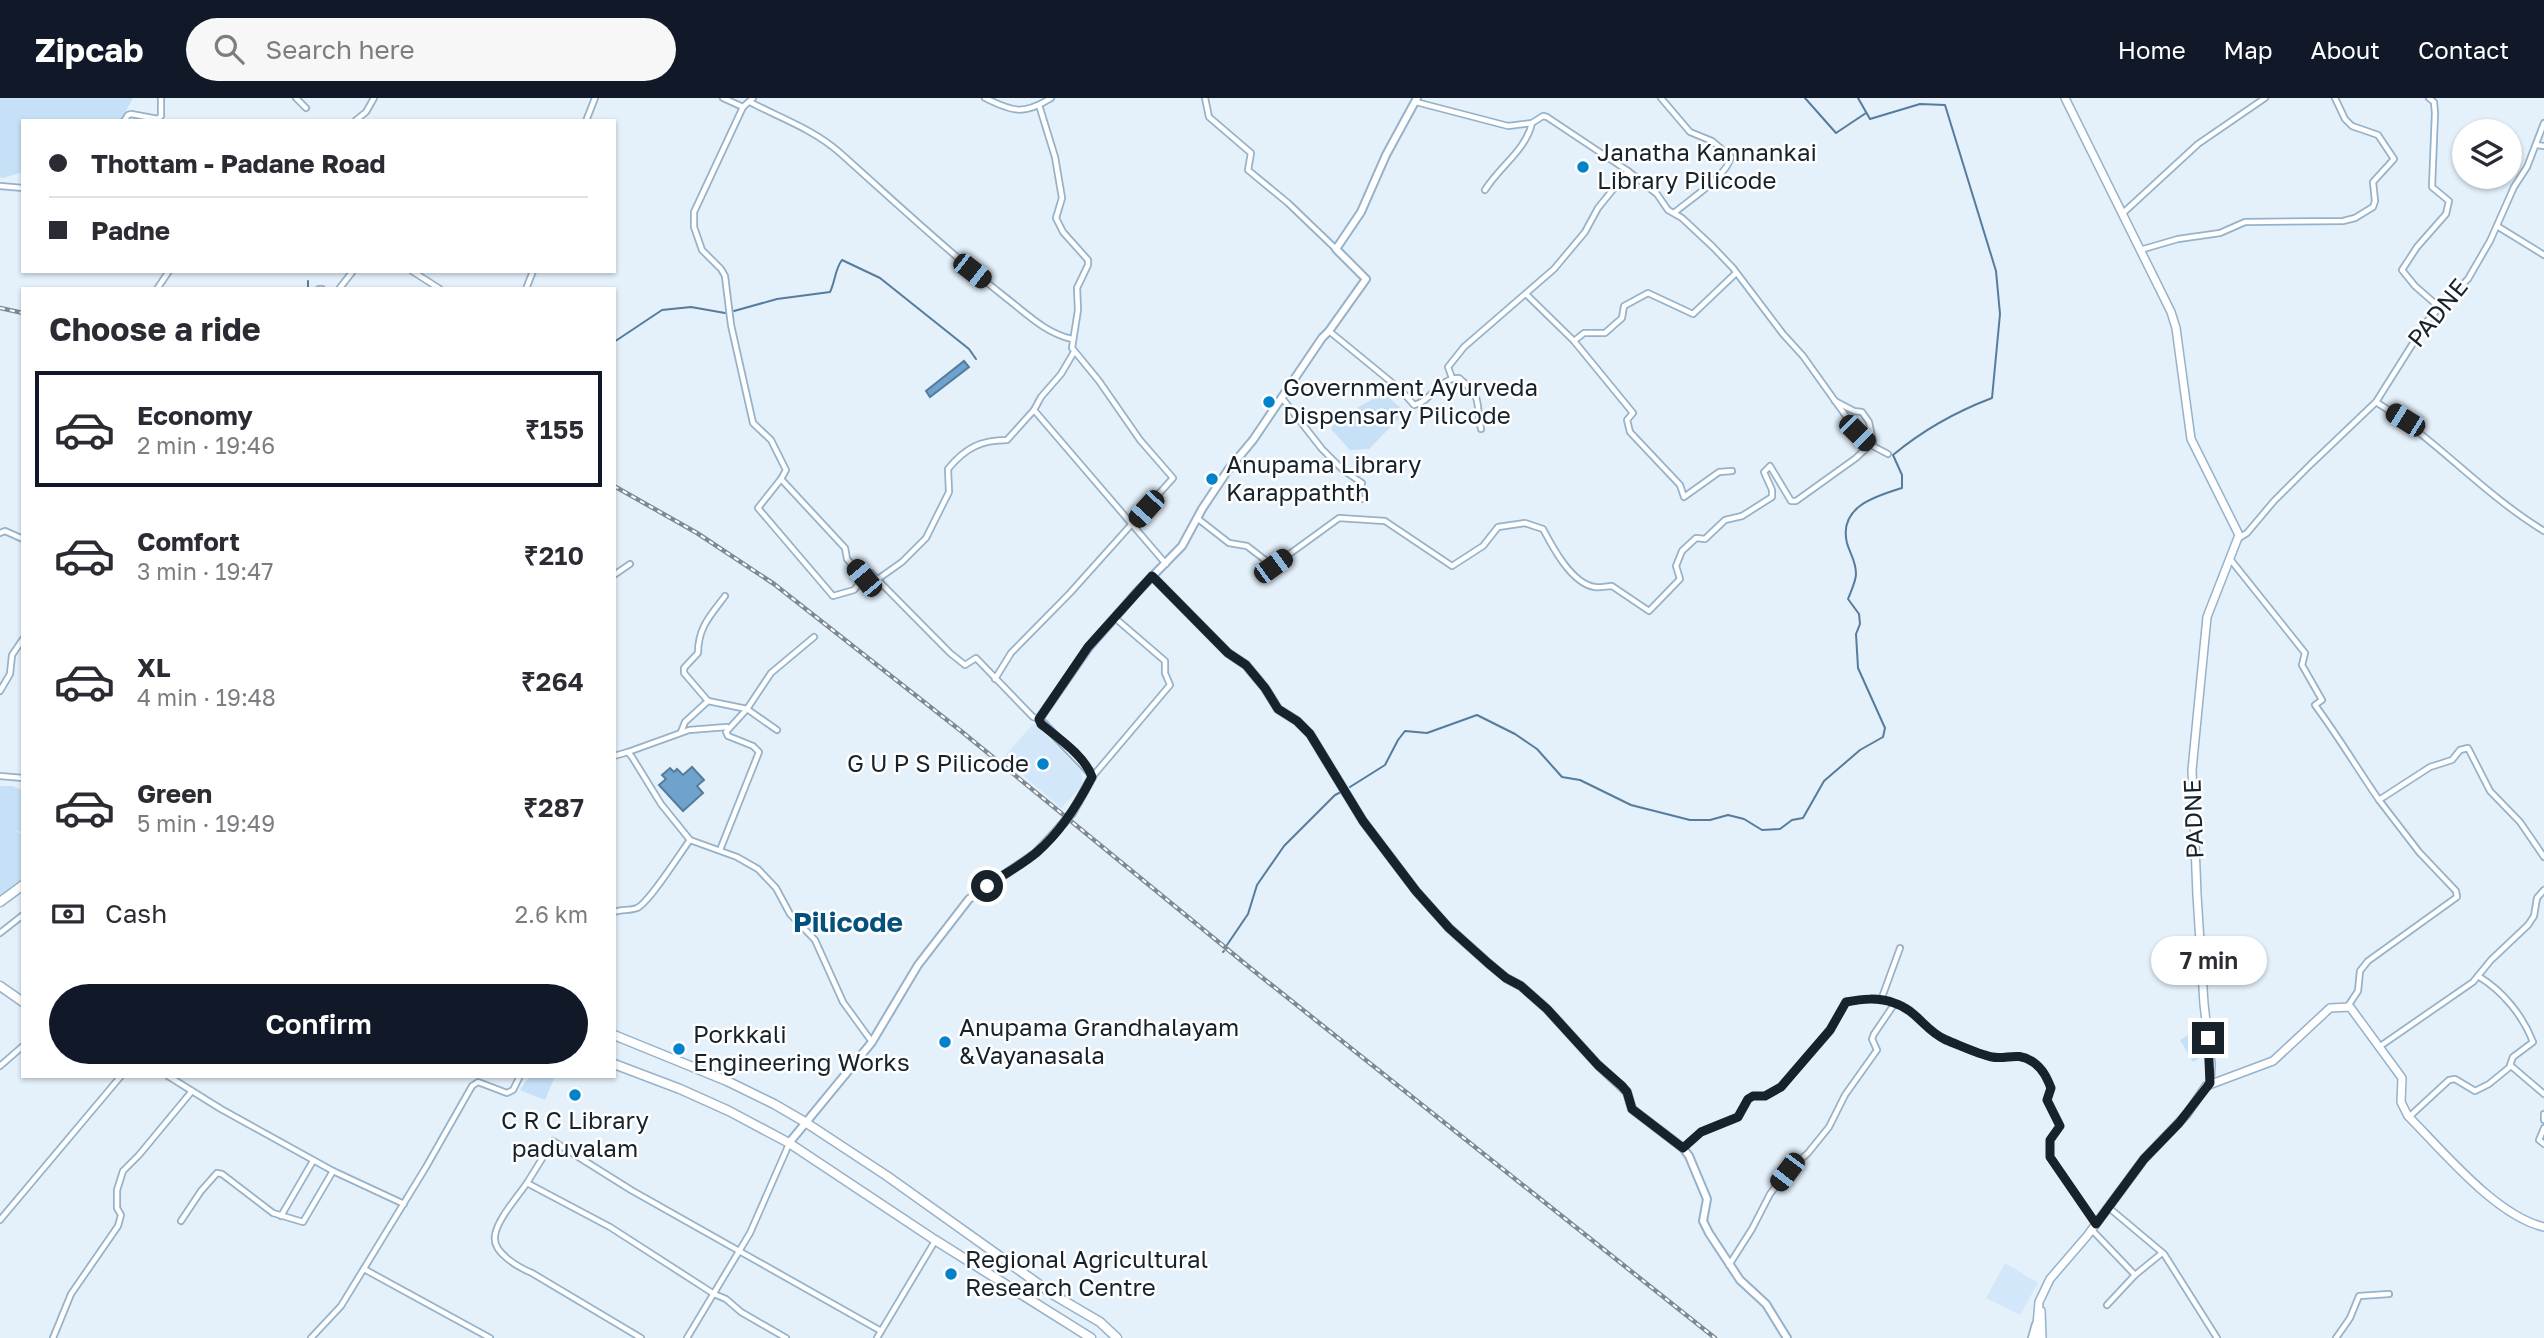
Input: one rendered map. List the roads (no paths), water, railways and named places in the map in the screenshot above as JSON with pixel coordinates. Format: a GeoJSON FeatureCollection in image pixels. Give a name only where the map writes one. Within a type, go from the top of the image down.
{"type":"FeatureCollection","features":[{"type":"Feature","properties":{"kind":"highway"},"geometry":{"type":"LineString","coordinates":[[0,902],[21,886]]}},
{"type":"Feature","properties":{"kind":"highway"},"geometry":{"type":"LineString","coordinates":[[0,986],[21,1001]]}},
{"type":"Feature","properties":{"kind":"highway"},"geometry":{"type":"LineString","coordinates":[[616,1036],[727,1081],[805,1122],[887,1176],[1054,1295],[1100,1322],[1117,1338]]}},
{"type":"Feature","properties":{"kind":"highway"},"geometry":{"type":"LineString","coordinates":[[616,1066],[680,1089],[789,1143],[935,1240],[1091,1338]]}},
{"type":"Feature","properties":{"kind":"main road"},"geometry":{"type":"LineString","coordinates":[[2065,98],[2167,303],[2176,328],[2191,439],[2237,529],[2239,539]]}},
{"type":"Feature","properties":{"kind":"main road","name":"PADNE"},"geometry":{"type":"LineString","coordinates":[[2210,1083],[2211,1064],[2197,895],[2192,770],[2207,617],[2239,539]]}},
{"type":"Feature","properties":{"kind":"main road"},"geometry":{"type":"LineString","coordinates":[[2036,1337],[2039,1302],[2050,1279],[2094,1227],[2144,1159],[2187,1114],[2210,1083],[2273,1061],[2330,1008],[2350,1007],[2402,1078],[2401,1102],[2409,1117],[2487,1195],[2528,1224],[2544,1227]]}},
{"type":"Feature","properties":{"kind":"main road"},"geometry":{"type":"LineString","coordinates":[[2036,1337],[2039,1302]]}},
{"type":"Feature","properties":{"kind":"street"},"geometry":{"type":"LineString","coordinates":[[126,119],[131,114],[158,119],[161,116],[161,98]]}},
{"type":"Feature","properties":{"kind":"street"},"geometry":{"type":"LineString","coordinates":[[296,98],[306,108]]}},
{"type":"Feature","properties":{"kind":"street"},"geometry":{"type":"LineString","coordinates":[[357,119],[366,112],[374,98]]}},
{"type":"Feature","properties":{"kind":"street"},"geometry":{"type":"LineString","coordinates":[[587,119],[595,98]]}},
{"type":"Feature","properties":{"kind":"street"},"geometry":{"type":"LineString","coordinates":[[723,98],[743,107]]}},
{"type":"Feature","properties":{"kind":"street"},"geometry":{"type":"LineString","coordinates":[[985,98],[1011,110],[1021,111],[1051,98]]}},
{"type":"Feature","properties":{"kind":"street"},"geometry":{"type":"LineString","coordinates":[[1039,719],[1088,647],[1182,546],[1228,470],[1253,440],[1322,338],[1366,279],[1336,248],[1248,170],[1251,153],[1209,117],[1205,98]]}},
{"type":"Feature","properties":{"kind":"street"},"geometry":{"type":"LineString","coordinates":[[1661,98],[1690,132],[1713,141],[1731,157],[1728,166],[1698,196],[1674,214]]}},
{"type":"Feature","properties":{"kind":"street"},"geometry":{"type":"LineString","coordinates":[[2122,214],[2198,144],[2265,98]]}},
{"type":"Feature","properties":{"kind":"street"},"geometry":{"type":"LineString","coordinates":[[2139,250],[2178,239],[2220,233],[2245,222],[2343,221],[2355,218],[2373,207],[2375,177],[2395,159],[2378,135],[2352,126],[2345,119],[2335,98]]}},
{"type":"Feature","properties":{"kind":"street"},"geometry":{"type":"LineString","coordinates":[[2430,98],[2434,102],[2435,113],[2432,187],[2449,201],[2446,214],[2417,247],[2402,271],[2439,307]]}},
{"type":"Feature","properties":{"kind":"street"},"geometry":{"type":"LineString","coordinates":[[1072,339],[1054,335],[972,271],[940,245],[882,189],[819,137],[751,100],[743,107],[694,212],[694,227],[702,250],[725,276],[731,326],[753,424],[771,440],[786,470],[758,509],[833,596],[854,590],[871,573],[950,653],[965,664],[976,658],[1033,717],[1039,719],[1041,724],[1081,760],[1092,777]]}},
{"type":"Feature","properties":{"kind":"street"},"geometry":{"type":"LineString","coordinates":[[1336,248],[1360,212],[1386,155],[1417,100],[1508,126],[1547,117],[1628,171],[1657,194],[1668,210],[1704,237],[1737,273],[1803,356],[1857,433],[1870,445],[1888,454]]}},
{"type":"Feature","properties":{"kind":"street"},"geometry":{"type":"LineString","coordinates":[[995,680],[1011,653],[1070,593],[1173,478],[1140,440],[1099,381],[1074,352],[1072,339],[1077,320],[1077,288],[1088,260],[1063,232],[1056,218],[1062,198],[1055,157],[1040,105]]}},
{"type":"Feature","properties":{"kind":"street"},"geometry":{"type":"LineString","coordinates":[[1485,190],[1530,133],[1532,122]]}},
{"type":"Feature","properties":{"kind":"street","name":"PADNE"},"geometry":{"type":"LineString","coordinates":[[2239,539],[2311,464],[2376,402],[2414,339],[2439,307],[2468,279],[2497,226],[2544,123]]}},
{"type":"Feature","properties":{"kind":"street"},"geometry":{"type":"LineString","coordinates":[[2536,145],[2544,146]]}},
{"type":"Feature","properties":{"kind":"street"},"geometry":{"type":"LineString","coordinates":[[1452,378],[1448,367],[1464,347],[1554,269],[1585,232],[1598,208],[1628,171]]}},
{"type":"Feature","properties":{"kind":"street"},"geometry":{"type":"LineString","coordinates":[[0,186],[21,188]]}},
{"type":"Feature","properties":{"kind":"street"},"geometry":{"type":"LineString","coordinates":[[2497,226],[2544,255]]}},
{"type":"Feature","properties":{"kind":"street"},"geometry":{"type":"LineString","coordinates":[[341,287],[351,273]]}},
{"type":"Feature","properties":{"kind":"street"},"geometry":{"type":"LineString","coordinates":[[415,273],[437,287]]}},
{"type":"Feature","properties":{"kind":"street"},"geometry":{"type":"LineString","coordinates":[[1574,341],[1584,333],[1605,333],[1622,318],[1623,306],[1648,293],[1693,314],[1737,273]]}},
{"type":"Feature","properties":{"kind":"street"},"geometry":{"type":"LineString","coordinates":[[1526,294],[1574,341],[1633,413],[1627,420],[1630,432],[1680,485],[1684,497],[1719,472],[1732,471]]}},
{"type":"Feature","properties":{"kind":"street"},"geometry":{"type":"LineString","coordinates":[[1329,331],[1401,390],[1414,405],[1423,403],[1439,386],[1459,377],[1475,390],[1481,429]]}},
{"type":"Feature","properties":{"kind":"street"},"geometry":{"type":"LineString","coordinates":[[878,579],[902,562],[926,538],[949,492],[948,469],[958,456],[986,440],[1007,440],[1034,410],[1074,352]]}},
{"type":"Feature","properties":{"kind":"street"},"geometry":{"type":"LineString","coordinates":[[1282,398],[1322,449],[1343,470],[1362,483],[1357,499],[1363,499]]}},
{"type":"Feature","properties":{"kind":"street"},"geometry":{"type":"LineString","coordinates":[[1197,518],[1229,543],[1247,547],[1273,566],[1339,518],[1384,521],[1452,566],[1483,546],[1498,527],[1525,523],[1543,529],[1555,552],[1577,577],[1594,588],[1612,586],[1649,611],[1680,579],[1675,566],[1682,551],[1696,538],[1704,539],[1726,520],[1742,516],[1772,497],[1764,472],[1770,466],[1791,501],[1796,501],[1873,443],[1869,422],[1863,412],[1854,411],[1835,401]]}},
{"type":"Feature","properties":{"kind":"street"},"geometry":{"type":"LineString","coordinates":[[2376,402],[2416,429],[2499,502],[2544,531]]}},
{"type":"Feature","properties":{"kind":"street"},"geometry":{"type":"LineString","coordinates":[[1034,410],[1166,564]]}},
{"type":"Feature","properties":{"kind":"street"},"geometry":{"type":"LineString","coordinates":[[781,479],[845,548],[847,559],[864,578]]}},
{"type":"Feature","properties":{"kind":"street"},"geometry":{"type":"LineString","coordinates":[[0,533],[5,531],[21,538]]}},
{"type":"Feature","properties":{"kind":"street"},"geometry":{"type":"LineString","coordinates":[[2229,558],[2305,653],[2302,665],[2322,700],[2315,705],[2340,738],[2347,754],[2418,852],[2456,891],[2457,897],[2368,961],[2360,971],[2358,991],[2347,1007]]}},
{"type":"Feature","properties":{"kind":"street"},"geometry":{"type":"LineString","coordinates":[[616,574],[630,564]]}},
{"type":"Feature","properties":{"kind":"street"},"geometry":{"type":"LineString","coordinates":[[1152,576],[1228,653],[1246,665],[1278,709],[1297,721],[1310,734],[1363,821],[1416,891],[1449,928],[1506,978],[1521,986],[1547,1009],[1592,1059],[1622,1086],[1627,1092],[1632,1109],[1683,1148],[1707,1199],[1703,1221],[1728,1265],[1766,1304],[1787,1338]]}},
{"type":"Feature","properties":{"kind":"street"},"geometry":{"type":"LineString","coordinates":[[725,596],[704,620],[698,638],[698,653],[684,668],[684,673],[708,701],[747,709],[777,730]]}},
{"type":"Feature","properties":{"kind":"street"},"geometry":{"type":"LineString","coordinates":[[687,1338],[740,1251],[789,1143],[847,1076],[872,1042],[918,965],[969,899],[1036,853],[1053,835],[1072,813],[1092,777],[1170,685],[1165,673],[1165,661],[1115,618]]}},
{"type":"Feature","properties":{"kind":"street"},"geometry":{"type":"LineString","coordinates":[[720,850],[759,752],[753,746],[728,736],[728,727],[747,709],[771,673],[814,637]]}},
{"type":"Feature","properties":{"kind":"street"},"geometry":{"type":"LineString","coordinates":[[0,691],[10,674],[12,654],[21,642]]}},
{"type":"Feature","properties":{"kind":"street"},"geometry":{"type":"LineString","coordinates":[[681,732],[685,722],[708,701]]}},
{"type":"Feature","properties":{"kind":"street"},"geometry":{"type":"LineString","coordinates":[[616,755],[681,732],[728,727]]}},
{"type":"Feature","properties":{"kind":"street"},"geometry":{"type":"LineString","coordinates":[[2379,800],[2430,767],[2452,760],[2460,750],[2468,748],[2490,791],[2520,822],[2544,857]]}},
{"type":"Feature","properties":{"kind":"street"},"geometry":{"type":"LineString","coordinates":[[628,752],[661,804],[690,840],[720,850],[758,869],[776,888],[790,914],[815,940],[843,1002],[872,1042]]}},
{"type":"Feature","properties":{"kind":"street"},"geometry":{"type":"LineString","coordinates":[[0,776],[21,778]]}},
{"type":"Feature","properties":{"kind":"street"},"geometry":{"type":"LineString","coordinates":[[616,911],[636,908],[647,900],[690,840]]}},
{"type":"Feature","properties":{"kind":"street"},"geometry":{"type":"LineString","coordinates":[[2379,1047],[2463,991],[2528,925],[2534,916],[2537,898],[2544,890]]}},
{"type":"Feature","properties":{"kind":"street"},"geometry":{"type":"LineString","coordinates":[[0,933],[21,917]]}},
{"type":"Feature","properties":{"kind":"street"},"geometry":{"type":"LineString","coordinates":[[1881,1000],[1900,948]]}},
{"type":"Feature","properties":{"kind":"street"},"geometry":{"type":"LineString","coordinates":[[2409,1117],[2449,1080],[2455,1079],[2475,1091],[2489,1084],[2511,1066],[2513,1057],[2533,1040],[2526,1030],[2525,1021],[2503,995],[2478,976]]}},
{"type":"Feature","properties":{"kind":"street"},"geometry":{"type":"LineString","coordinates":[[1683,1148],[1701,1132],[1738,1117],[1748,1099],[1765,1096],[1781,1087],[1830,1030],[1846,1002],[1861,999],[1895,1003],[1913,1012],[1935,1034],[1944,1039],[1993,1057],[2019,1056],[2031,1061],[2044,1072],[2051,1088],[2047,1100],[2060,1126],[2050,1140],[2050,1157],[2094,1227],[2135,1275]]}},
{"type":"Feature","properties":{"kind":"street"},"geometry":{"type":"LineString","coordinates":[[1728,1265],[1770,1195],[1787,1172],[1808,1153],[1829,1127],[1845,1096],[1877,1050],[1872,1039],[1895,1003]]}},
{"type":"Feature","properties":{"kind":"street"},"geometry":{"type":"LineString","coordinates":[[0,1066],[21,1048]]}},
{"type":"Feature","properties":{"kind":"street"},"geometry":{"type":"LineString","coordinates":[[2511,1066],[2544,1094]]}},
{"type":"Feature","properties":{"kind":"street"},"geometry":{"type":"LineString","coordinates":[[0,1220],[119,1078]]}},
{"type":"Feature","properties":{"kind":"street"},"geometry":{"type":"LineString","coordinates":[[171,1078],[313,1161],[404,1204]]}},
{"type":"Feature","properties":{"kind":"street"},"geometry":{"type":"LineString","coordinates":[[311,1338],[341,1306],[472,1086],[480,1079],[507,1093],[513,1090],[519,1078]]}},
{"type":"Feature","properties":{"kind":"street"},"geometry":{"type":"LineString","coordinates":[[52,1338],[71,1294],[118,1226],[121,1215],[117,1208],[117,1190],[123,1171],[139,1156],[192,1091]]}},
{"type":"Feature","properties":{"kind":"street"},"geometry":{"type":"LineString","coordinates":[[2544,1114],[2544,1120]]}},
{"type":"Feature","properties":{"kind":"street"},"geometry":{"type":"LineString","coordinates":[[2544,1128],[2539,1140],[2544,1144]]}},
{"type":"Feature","properties":{"kind":"street"},"geometry":{"type":"LineString","coordinates":[[641,1338],[532,1273],[515,1266],[496,1243],[495,1236],[501,1222],[553,1142],[631,1190],[881,1331]]}},
{"type":"Feature","properties":{"kind":"street"},"geometry":{"type":"LineString","coordinates":[[281,1216],[313,1161]]}},
{"type":"Feature","properties":{"kind":"street"},"geometry":{"type":"LineString","coordinates":[[181,1221],[217,1173],[273,1213],[303,1222],[333,1171]]}},
{"type":"Feature","properties":{"kind":"street"},"geometry":{"type":"LineString","coordinates":[[527,1183],[610,1227],[786,1338]]}},
{"type":"Feature","properties":{"kind":"street"},"geometry":{"type":"LineString","coordinates":[[2107,1206],[2162,1253],[2217,1338]]}},
{"type":"Feature","properties":{"kind":"street"},"geometry":{"type":"LineString","coordinates":[[877,1338],[935,1240]]}},
{"type":"Feature","properties":{"kind":"street"},"geometry":{"type":"LineString","coordinates":[[2107,1305],[2135,1275],[2162,1253]]}},
{"type":"Feature","properties":{"kind":"street"},"geometry":{"type":"LineString","coordinates":[[364,1269],[490,1338]]}},
{"type":"Feature","properties":{"kind":"street"},"geometry":{"type":"LineString","coordinates":[[2336,1338],[2350,1318],[2358,1296],[2389,1294]]}},
{"type":"Feature","properties":{"kind":"water"},"geometry":{"type":"Polygon","coordinates":[[[964,361],[969,367],[930,397],[926,391],[964,361]]]}},
{"type":"Feature","properties":{"kind":"water"},"geometry":{"type":"Polygon","coordinates":[[[692,767],[704,780],[697,786],[703,793],[683,811],[659,785],[666,779],[662,775],[670,768],[674,772],[677,769],[683,775],[692,767]]]}},
{"type":"Feature","properties":{"kind":"waterway"},"geometry":{"type":"LineString","coordinates":[[1805,98],[1836,133],[1866,113]]}},
{"type":"Feature","properties":{"kind":"waterway"},"geometry":{"type":"LineString","coordinates":[[1350,787],[1385,765],[1405,731],[1427,733],[1477,715],[1515,734],[1537,749],[1562,777],[1580,780],[1631,805],[1690,820],[1710,820],[1728,815],[1744,819],[1762,830],[1780,829],[1792,820],[1803,818],[1824,781],[1860,750],[1883,737],[1885,728],[1858,668],[1856,634],[1860,624],[1859,614],[1848,599],[1856,574],[1847,543],[1848,520],[1854,511],[1871,499],[1902,488],[1902,475],[1893,455],[1940,422],[1992,398],[2000,314],[1996,271],[1945,105],[1920,104],[1870,119],[1858,98]]}},
{"type":"Feature","properties":{"kind":"waterway"},"geometry":{"type":"LineString","coordinates":[[734,311],[777,299],[830,292],[842,260],[880,278],[969,349],[976,359]]}},
{"type":"Feature","properties":{"kind":"waterway"},"geometry":{"type":"LineString","coordinates":[[308,281],[308,287]]}},
{"type":"Feature","properties":{"kind":"waterway"},"geometry":{"type":"LineString","coordinates":[[616,341],[662,310],[691,307],[725,313]]}},
{"type":"Feature","properties":{"kind":"waterway"},"geometry":{"type":"LineString","coordinates":[[1227,945],[1248,914],[1257,885],[1284,846],[1341,792]]}},
{"type":"Feature","properties":{"kind":"railway"},"geometry":{"type":"LineString","coordinates":[[0,308],[21,313]]}},
{"type":"Feature","properties":{"kind":"railway"},"geometry":{"type":"LineString","coordinates":[[616,487],[697,533],[774,584],[961,731],[1254,971],[1715,1338]]}},
{"type":"Feature","properties":{"kind":"place","name":"Janatha Kannankai Library Pilicode"},"geometry":{"type":"Point","coordinates":[1583,167]}},
{"type":"Feature","properties":{"kind":"place","name":"Government Ayurveda Dispensary Pilicode"},"geometry":{"type":"Point","coordinates":[1269,402]}},
{"type":"Feature","properties":{"kind":"place","name":"Anupama Library Karappathth"},"geometry":{"type":"Point","coordinates":[1212,479]}},
{"type":"Feature","properties":{"kind":"place","name":"G U P S Pilicode"},"geometry":{"type":"Point","coordinates":[1043,764]}},
{"type":"Feature","properties":{"kind":"place","name":"Anupama Grandhalayam &Vayanasala"},"geometry":{"type":"Point","coordinates":[945,1042]}},
{"type":"Feature","properties":{"kind":"place","name":"Porkkali Engineering Works"},"geometry":{"type":"Point","coordinates":[679,1049]}},
{"type":"Feature","properties":{"kind":"place","name":"C R C Library paduvalam"},"geometry":{"type":"Point","coordinates":[575,1095]}},
{"type":"Feature","properties":{"kind":"place","name":"Regional Agricultural Research Centre"},"geometry":{"type":"Point","coordinates":[951,1274]}},
{"type":"Feature","properties":{"kind":"district","name":"Pilicode"},"geometry":{"type":"Point","coordinates":[848,922]}}]}
